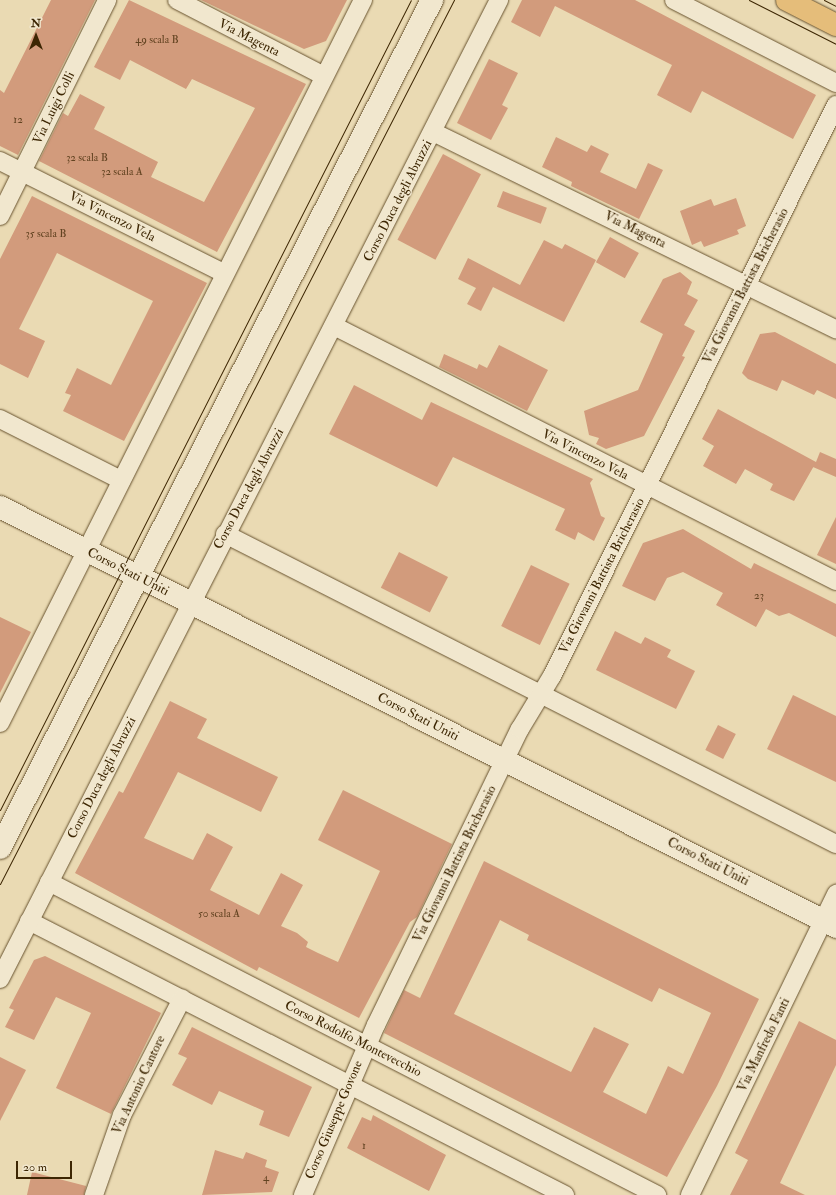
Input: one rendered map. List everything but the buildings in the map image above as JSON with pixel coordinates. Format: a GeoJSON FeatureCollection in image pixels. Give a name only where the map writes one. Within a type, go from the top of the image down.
{"type":"FeatureCollection","features":[{"type":"Feature","properties":{"kind":"main road"},"geometry":{"type":"LineString","coordinates":[[0,848],[432,0]]}},
{"type":"Feature","properties":{"kind":"main road"},"geometry":{"type":"LineString","coordinates":[[787,0],[836,25]]}},
{"type":"Feature","properties":{"kind":"main road","name":"Corso Stati Uniti"},"geometry":{"type":"LineString","coordinates":[[0,507],[830,923]]}},
{"type":"Feature","properties":{"kind":"street","name":"Via Luigi Colli"},"geometry":{"type":"LineString","coordinates":[[0,216],[107,0]]}},
{"type":"Feature","properties":{"kind":"street","name":"Via Magenta"},"geometry":{"type":"LineString","coordinates":[[177,0],[322,75]]}},
{"type":"Feature","properties":{"kind":"street"},"geometry":{"type":"LineString","coordinates":[[0,723],[322,75],[363,0]]}},
{"type":"Feature","properties":{"kind":"street","name":"Corso Duca degli Abruzzi"},"geometry":{"type":"LineString","coordinates":[[0,979],[225,534],[334,326],[499,0]]}},
{"type":"Feature","properties":{"kind":"street"},"geometry":{"type":"LineString","coordinates":[[674,0],[836,83]]}},
{"type":"Feature","properties":{"kind":"street","name":"Via Giovanni Battista Bricherasio"},"geometry":{"type":"LineString","coordinates":[[366,1046],[505,761],[541,695],[745,284],[836,105]]}},
{"type":"Feature","properties":{"kind":"street","name":"Via Magenta"},"geometry":{"type":"LineString","coordinates":[[433,132],[836,329]]}},
{"type":"Feature","properties":{"kind":"street","name":"Via Vincenzo Vela"},"geometry":{"type":"LineString","coordinates":[[0,161],[224,273]]}},
{"type":"Feature","properties":{"kind":"street","name":"Via Vincenzo Vela"},"geometry":{"type":"LineString","coordinates":[[334,326],[646,486],[836,581]]}},
{"type":"Feature","properties":{"kind":"street"},"geometry":{"type":"LineString","coordinates":[[0,419],[121,480]]}},
{"type":"Feature","properties":{"kind":"street"},"geometry":{"type":"LineString","coordinates":[[225,534],[836,844]]}},
{"type":"Feature","properties":{"kind":"street","name":"Corso Rodolfo Montevecchio"},"geometry":{"type":"LineString","coordinates":[[49,882],[657,1195]]}},
{"type":"Feature","properties":{"kind":"street","name":"Via Manfredo Fanti"},"geometry":{"type":"LineString","coordinates":[[690,1195],[830,923],[836,894]]}},
{"type":"Feature","properties":{"kind":"street"},"geometry":{"type":"LineString","coordinates":[[29,921],[565,1195]]}},
{"type":"Feature","properties":{"kind":"street","name":"Via Antonio Cantore"},"geometry":{"type":"LineString","coordinates":[[94,1195],[122,1115],[182,999]]}},
{"type":"Feature","properties":{"kind":"street","name":"Corso Giuseppe Govone"},"geometry":{"type":"LineString","coordinates":[[303,1195],[348,1084],[366,1046]]}},
{"type":"Feature","properties":{"kind":"tram line"},"geometry":{"type":"LineString","coordinates":[[0,810],[411,0]]}},
{"type":"Feature","properties":{"kind":"tram line"},"geometry":{"type":"LineString","coordinates":[[0,884],[454,0]]}},
{"type":"Feature","properties":{"kind":"tram line"},"geometry":{"type":"LineString","coordinates":[[749,0],[836,44]]}},
{"type":"Feature","properties":{"kind":"tram line"},"geometry":{"type":"LineString","coordinates":[[824,0],[836,6]]}}]}
